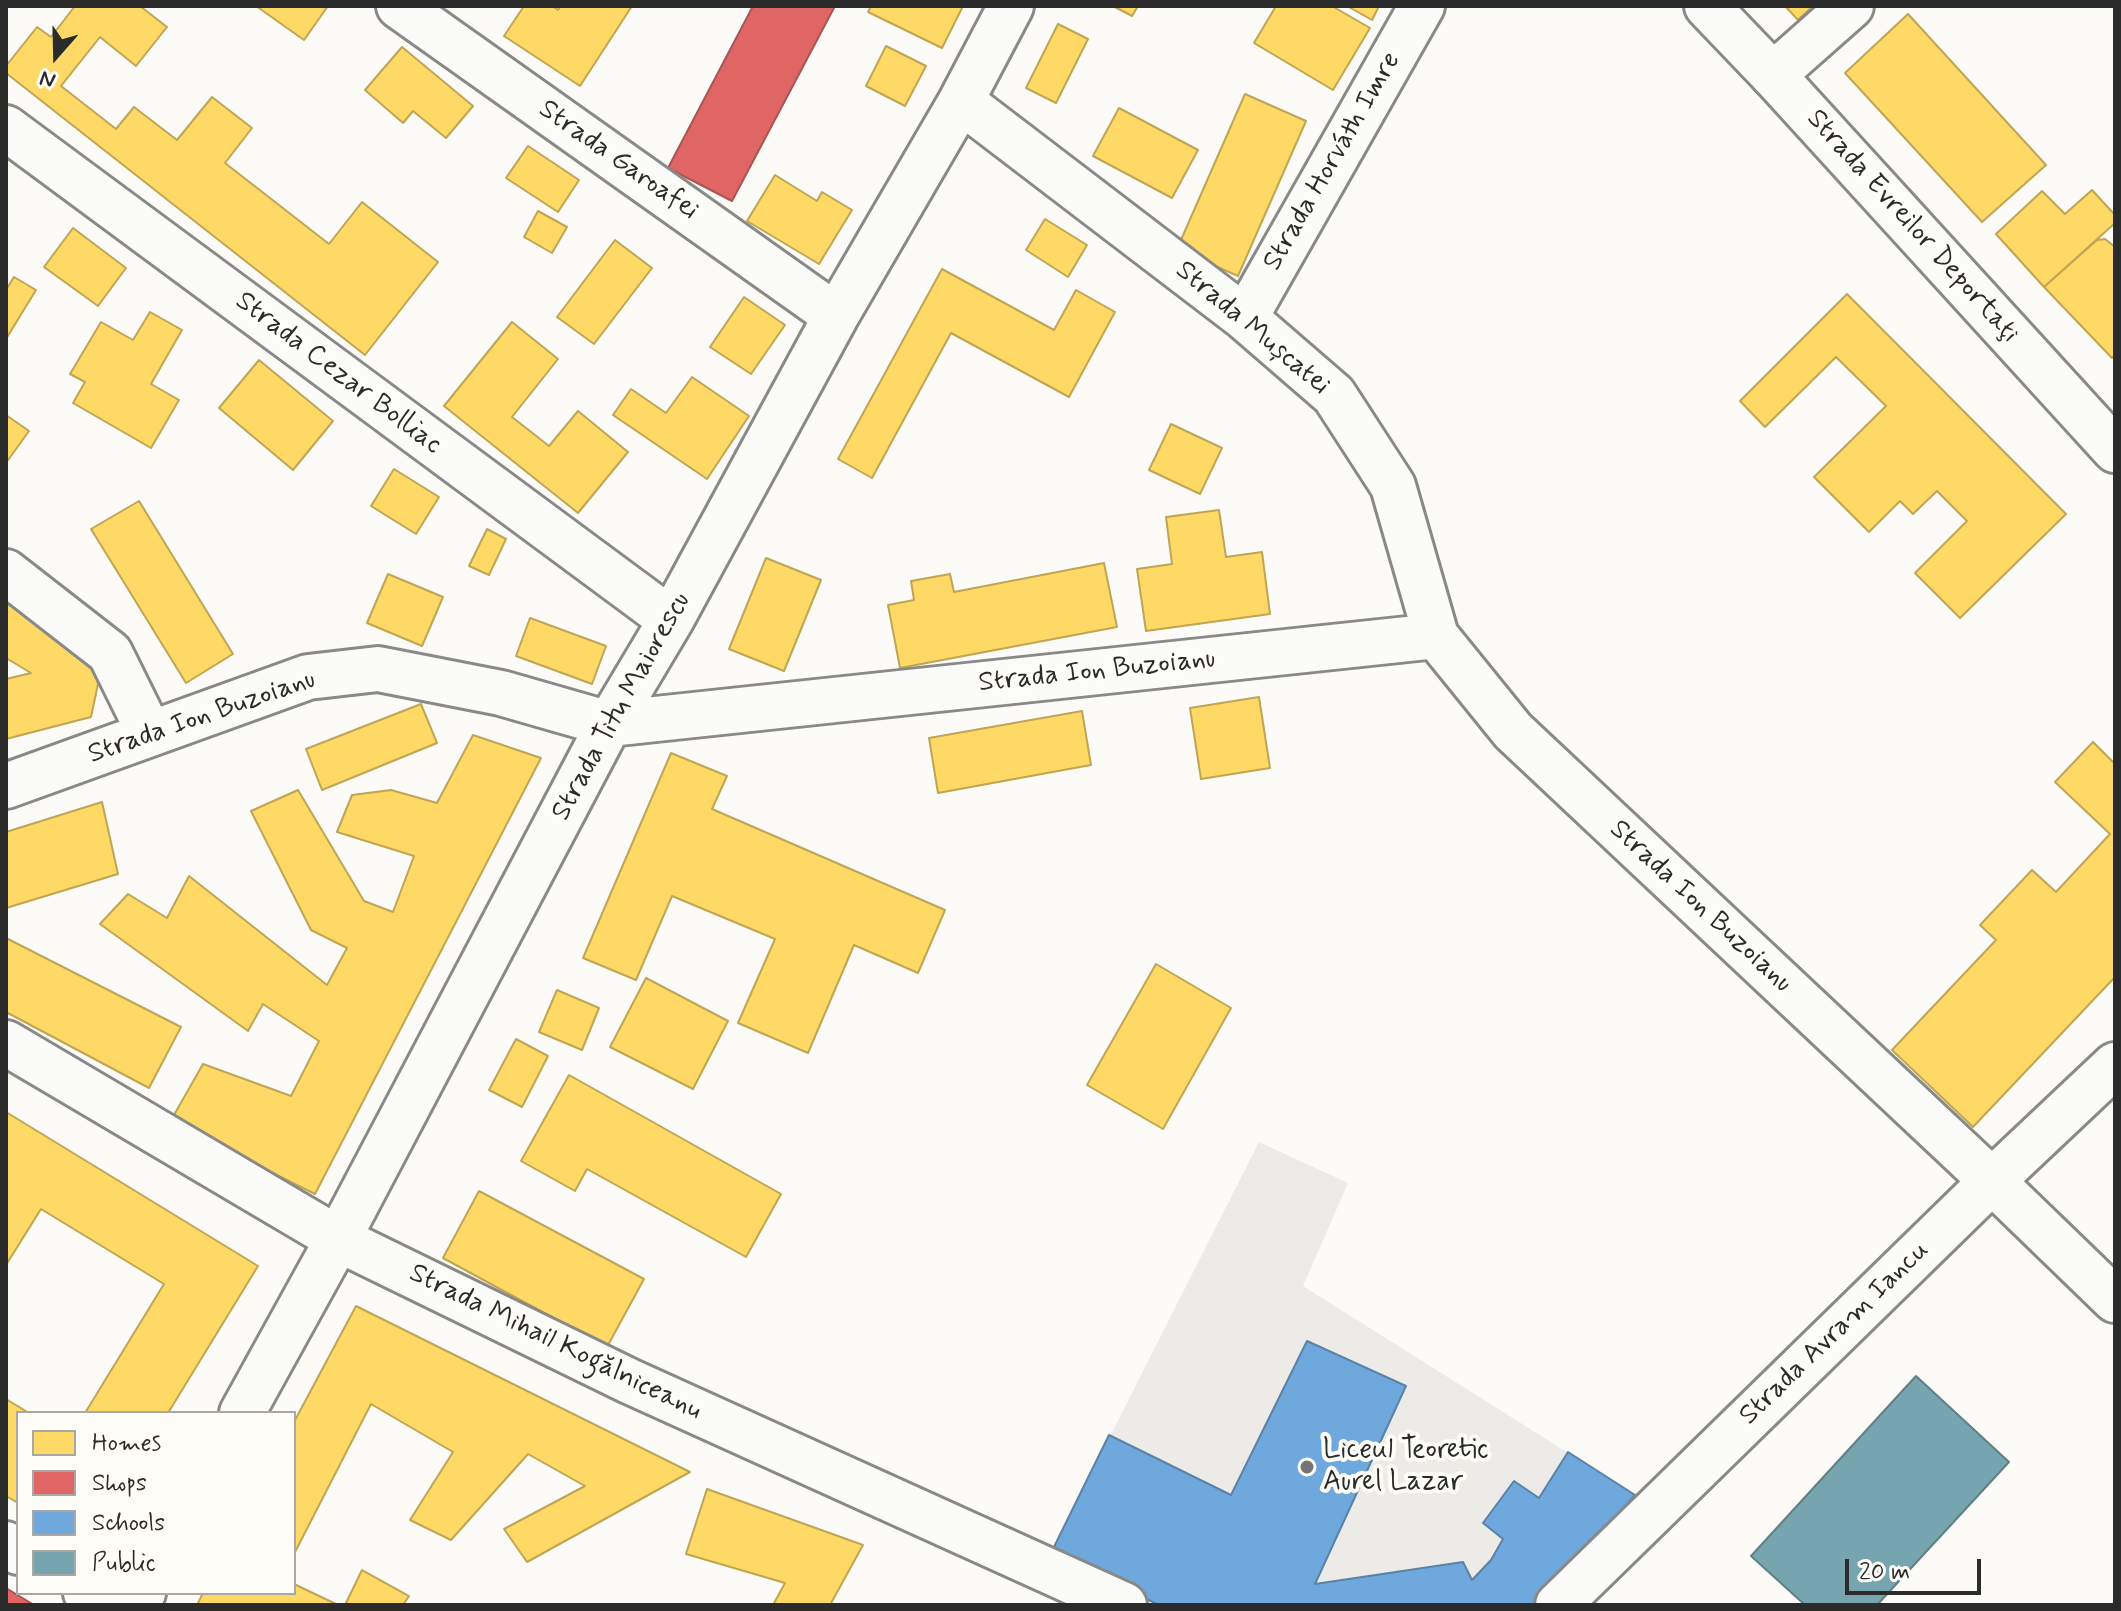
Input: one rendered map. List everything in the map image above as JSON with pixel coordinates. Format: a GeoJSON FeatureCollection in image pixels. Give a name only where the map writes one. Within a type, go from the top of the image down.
{"type":"FeatureCollection","features":[{"type":"Feature","properties":{"kind":"street","name":"Strada Garoafei"},"geometry":{"type":"LineString","coordinates":[[399,6],[836,316]]}},
{"type":"Feature","properties":{"kind":"street","name":"Strada Titu Maiorescu"},"geometry":{"type":"LineString","coordinates":[[243,1411],[338,1239],[609,724],[671,620],[836,316],[961,101],[1011,6]]}},
{"type":"Feature","properties":{"kind":"street","name":"Strada Horváth Imre"},"geometry":{"type":"LineString","coordinates":[[1245,318],[1422,6]]}},
{"type":"Feature","properties":{"kind":"street","name":"Strada Evreilor Deportaţi"},"geometry":{"type":"LineString","coordinates":[[1707,6],[2115,450]]}},
{"type":"Feature","properties":{"kind":"street"},"geometry":{"type":"LineString","coordinates":[[1773,75],[1851,6]]}},
{"type":"Feature","properties":{"kind":"street","name":"Strada Mușcatei"},"geometry":{"type":"LineString","coordinates":[[961,101],[1245,318],[1334,395],[1393,486],[1436,636]]}},
{"type":"Feature","properties":{"kind":"street","name":"Strada Cezar Bolliac"},"geometry":{"type":"LineString","coordinates":[[6,128],[671,620]]}},
{"type":"Feature","properties":{"kind":"street"},"geometry":{"type":"LineString","coordinates":[[6,572],[110,653],[150,734]]}},
{"type":"Feature","properties":{"kind":"street","name":"Strada Ion Buzoianu"},"geometry":{"type":"LineString","coordinates":[[6,786],[308,677],[378,669],[501,693],[609,724],[1436,636],[1513,731],[2115,1300]]}},
{"type":"Feature","properties":{"kind":"street","name":"Strada Mihail Kogălniceanu"},"geometry":{"type":"LineString","coordinates":[[6,1043],[338,1239],[629,1381],[1124,1605]]}},
{"type":"Feature","properties":{"kind":"street","name":"Strada Avram Iancu"},"geometry":{"type":"LineString","coordinates":[[1558,1605],[2115,1065]]}},
{"type":"Feature","properties":{"kind":"shaded area"},"geometry":{"type":"Polygon","coordinates":[[[1259,1142],[1348,1183],[1303,1286],[1635,1495],[1534,1605],[1159,1605],[1051,1553],[1259,1142]]]}},
{"type":"Feature","properties":{"kind":"building: Homes"},"geometry":{"type":"Polygon","coordinates":[[[75,6],[140,6],[167,27],[136,66],[100,37],[61,86],[116,129],[134,107],[177,140],[212,97],[252,128],[225,163],[329,244],[362,202],[438,262],[365,355],[6,73],[6,66],[37,27],[51,37],[75,6]]]}},
{"type":"Feature","properties":{"kind":"building: Homes"},"geometry":{"type":"Polygon","coordinates":[[[256,6],[328,6],[304,40],[256,6]]]}},
{"type":"Feature","properties":{"kind":"building: Homes"},"geometry":{"type":"Polygon","coordinates":[[[524,6],[552,6],[558,10],[561,6],[632,6],[580,86],[504,36],[524,6]]]}},
{"type":"Feature","properties":{"kind":"building: Homes"},"geometry":{"type":"Polygon","coordinates":[[[871,6],[963,6],[942,48],[868,12],[871,6]]]}},
{"type":"Feature","properties":{"kind":"building: Homes"},"geometry":{"type":"Polygon","coordinates":[[[1113,6],[1138,6],[1132,16],[1113,6]]]}},
{"type":"Feature","properties":{"kind":"building: Homes"},"geometry":{"type":"Polygon","coordinates":[[[1276,6],[1332,6],[1370,28],[1333,90],[1254,43],[1276,6]]]}},
{"type":"Feature","properties":{"kind":"building: Homes"},"geometry":{"type":"Polygon","coordinates":[[[1347,6],[1379,6],[1372,20],[1347,6]]]}},
{"type":"Feature","properties":{"kind":"building: Homes"},"geometry":{"type":"Polygon","coordinates":[[[1785,6],[1813,6],[1798,20],[1785,6]]]}},
{"type":"Feature","properties":{"kind":"building: Homes"},"geometry":{"type":"Polygon","coordinates":[[[1908,14],[2046,165],[1982,222],[1845,73],[1908,14]]]}},
{"type":"Feature","properties":{"kind":"building: Homes"},"geometry":{"type":"Polygon","coordinates":[[[1058,24],[1088,39],[1056,103],[1026,88],[1058,24]]]}},
{"type":"Feature","properties":{"kind":"building: Homes"},"geometry":{"type":"Polygon","coordinates":[[[886,46],[926,66],[905,106],[866,86],[886,46]]]}},
{"type":"Feature","properties":{"kind":"building: Homes"},"geometry":{"type":"Polygon","coordinates":[[[402,47],[473,106],[446,138],[413,111],[403,123],[365,90],[402,47]]]}},
{"type":"Feature","properties":{"kind":"building: Homes"},"geometry":{"type":"Polygon","coordinates":[[[1245,94],[1306,121],[1238,276],[1177,249],[1245,94]]]}},
{"type":"Feature","properties":{"kind":"building: Homes"},"geometry":{"type":"Polygon","coordinates":[[[1119,108],[1198,150],[1172,198],[1093,156],[1119,108]]]}},
{"type":"Feature","properties":{"kind":"building: Homes"},"geometry":{"type":"Polygon","coordinates":[[[528,146],[579,180],[558,212],[506,178],[528,146]]]}},
{"type":"Feature","properties":{"kind":"building: Homes"},"geometry":{"type":"Polygon","coordinates":[[[775,175],[817,201],[822,192],[852,210],[819,264],[747,221],[775,175]]]}},
{"type":"Feature","properties":{"kind":"building: Homes"},"geometry":{"type":"Polygon","coordinates":[[[2092,190],[2115,215],[2115,223],[2044,287],[1996,234],[2042,191],[2065,214],[2092,190]]]}},
{"type":"Feature","properties":{"kind":"building: Homes"},"geometry":{"type":"Polygon","coordinates":[[[538,211],[567,227],[552,253],[524,237],[538,211]]]}},
{"type":"Feature","properties":{"kind":"building: Homes"},"geometry":{"type":"Polygon","coordinates":[[[1045,219],[1087,245],[1068,277],[1026,250],[1045,219]]]}},
{"type":"Feature","properties":{"kind":"building: Homes"},"geometry":{"type":"Polygon","coordinates":[[[73,228],[126,268],[98,306],[44,267],[73,228]]]}},
{"type":"Feature","properties":{"kind":"building: Homes"},"geometry":{"type":"Polygon","coordinates":[[[2105,239],[2115,247],[2115,355],[2112,358],[2044,287],[2097,240],[2105,239]]]}},
{"type":"Feature","properties":{"kind":"building: Homes"},"geometry":{"type":"Polygon","coordinates":[[[615,240],[652,268],[594,344],[557,317],[615,240]]]}},
{"type":"Feature","properties":{"kind":"building: Homes"},"geometry":{"type":"Polygon","coordinates":[[[942,269],[1054,330],[1076,290],[1115,312],[1069,397],[951,333],[872,478],[838,459],[942,269]]]}},
{"type":"Feature","properties":{"kind":"building: Homes"},"geometry":{"type":"Polygon","coordinates":[[[14,277],[36,290],[6,339],[6,290],[14,277]]]}},
{"type":"Feature","properties":{"kind":"building: Homes"},"geometry":{"type":"Polygon","coordinates":[[[1847,294],[2066,514],[1960,618],[1915,573],[1967,521],[1937,491],[1913,514],[1900,501],[1869,532],[1814,477],[1886,406],[1836,357],[1765,427],[1740,401],[1847,294]]]}},
{"type":"Feature","properties":{"kind":"building: Homes"},"geometry":{"type":"Polygon","coordinates":[[[744,297],[785,325],[751,374],[710,347],[744,297]]]}},
{"type":"Feature","properties":{"kind":"building: Homes"},"geometry":{"type":"Polygon","coordinates":[[[150,312],[182,330],[151,384],[179,400],[151,448],[73,403],[85,382],[70,374],[101,322],[133,340],[150,312]]]}},
{"type":"Feature","properties":{"kind":"building: Homes"},"geometry":{"type":"Polygon","coordinates":[[[512,322],[558,359],[512,417],[549,446],[578,411],[628,452],[578,513],[444,406],[512,322]]]}},
{"type":"Feature","properties":{"kind":"building: Homes"},"geometry":{"type":"Polygon","coordinates":[[[259,360],[333,421],[293,470],[219,408],[259,360]]]}},
{"type":"Feature","properties":{"kind":"building: Homes"},"geometry":{"type":"Polygon","coordinates":[[[692,377],[749,416],[707,479],[613,415],[631,389],[666,413],[692,377]]]}},
{"type":"Feature","properties":{"kind":"building: Homes"},"geometry":{"type":"Polygon","coordinates":[[[6,415],[29,431],[6,463],[6,415]]]}},
{"type":"Feature","properties":{"kind":"building: Homes"},"geometry":{"type":"Polygon","coordinates":[[[1171,424],[1222,448],[1200,494],[1149,470],[1171,424]]]}},
{"type":"Feature","properties":{"kind":"building: Homes"},"geometry":{"type":"Polygon","coordinates":[[[394,469],[439,497],[416,534],[371,506],[394,469]]]}},
{"type":"Feature","properties":{"kind":"building: Homes"},"geometry":{"type":"Polygon","coordinates":[[[139,501],[233,654],[186,683],[91,529],[139,501]]]}},
{"type":"Feature","properties":{"kind":"building: Homes"},"geometry":{"type":"Polygon","coordinates":[[[1219,510],[1226,557],[1262,552],[1270,614],[1146,631],[1137,569],[1172,564],[1166,517],[1219,510]]]}},
{"type":"Feature","properties":{"kind":"building: Homes"},"geometry":{"type":"Polygon","coordinates":[[[487,529],[506,539],[489,575],[469,566],[487,529]]]}},
{"type":"Feature","properties":{"kind":"building: Homes"},"geometry":{"type":"Polygon","coordinates":[[[766,558],[821,580],[784,671],[729,649],[766,558]]]}},
{"type":"Feature","properties":{"kind":"building: Homes"},"geometry":{"type":"Polygon","coordinates":[[[1104,563],[1117,627],[900,668],[888,605],[914,600],[911,581],[950,574],[954,592],[1104,563]]]}},
{"type":"Feature","properties":{"kind":"building: Homes"},"geometry":{"type":"Polygon","coordinates":[[[388,574],[443,597],[422,646],[367,623],[388,574]]]}},
{"type":"Feature","properties":{"kind":"building: Homes"},"geometry":{"type":"Polygon","coordinates":[[[6,599],[102,665],[91,717],[6,739],[6,679],[31,673],[6,658],[6,599]]]}},
{"type":"Feature","properties":{"kind":"building: Homes"},"geometry":{"type":"Polygon","coordinates":[[[530,618],[606,646],[592,684],[516,656],[530,618]]]}},
{"type":"Feature","properties":{"kind":"building: Homes"},"geometry":{"type":"Polygon","coordinates":[[[1259,697],[1270,768],[1201,779],[1190,708],[1259,697]]]}},
{"type":"Feature","properties":{"kind":"building: Homes"},"geometry":{"type":"Polygon","coordinates":[[[421,704],[437,743],[322,790],[306,749],[421,704]]]}},
{"type":"Feature","properties":{"kind":"building: Homes"},"geometry":{"type":"Polygon","coordinates":[[[1082,711],[1091,765],[938,793],[929,738],[1082,711]]]}},
{"type":"Feature","properties":{"kind":"building: Homes"},"geometry":{"type":"Polygon","coordinates":[[[473,735],[541,758],[315,1194],[170,1122],[203,1064],[291,1096],[319,1041],[263,1004],[248,1031],[100,924],[128,894],[167,918],[189,876],[327,985],[347,948],[311,930],[251,811],[298,790],[364,901],[393,912],[414,856],[337,832],[352,795],[391,790],[437,803],[473,735]]]}},
{"type":"Feature","properties":{"kind":"building: Homes"},"geometry":{"type":"Polygon","coordinates":[[[2093,742],[2115,764],[2115,977],[1973,1127],[1892,1050],[1996,940],[1980,925],[2032,870],[2056,892],[2110,834],[2055,782],[2093,742]]]}},
{"type":"Feature","properties":{"kind":"building: Homes"},"geometry":{"type":"Polygon","coordinates":[[[671,753],[727,776],[712,809],[945,910],[918,973],[854,945],[808,1053],[738,1023],[775,939],[672,896],[636,980],[583,958],[671,753]]]}},
{"type":"Feature","properties":{"kind":"building: Homes"},"geometry":{"type":"Polygon","coordinates":[[[102,802],[118,874],[6,908],[6,832],[102,802]]]}},
{"type":"Feature","properties":{"kind":"building: Homes"},"geometry":{"type":"Polygon","coordinates":[[[6,938],[181,1027],[149,1088],[6,1012],[6,938]]]}},
{"type":"Feature","properties":{"kind":"building: Homes"},"geometry":{"type":"Polygon","coordinates":[[[1156,964],[1231,1008],[1163,1129],[1087,1085],[1156,964]]]}},
{"type":"Feature","properties":{"kind":"building: Homes"},"geometry":{"type":"Polygon","coordinates":[[[646,978],[728,1021],[693,1089],[610,1047],[646,978]]]}},
{"type":"Feature","properties":{"kind":"building: Homes"},"geometry":{"type":"Polygon","coordinates":[[[557,990],[599,1008],[582,1050],[539,1032],[557,990]]]}},
{"type":"Feature","properties":{"kind":"building: Homes"},"geometry":{"type":"Polygon","coordinates":[[[516,1039],[548,1056],[522,1107],[489,1090],[516,1039]]]}},
{"type":"Feature","properties":{"kind":"building: Homes"},"geometry":{"type":"Polygon","coordinates":[[[569,1075],[781,1194],[746,1257],[587,1169],[575,1191],[521,1161],[569,1075]]]}},
{"type":"Feature","properties":{"kind":"building: Homes"},"geometry":{"type":"Polygon","coordinates":[[[6,1112],[258,1266],[169,1411],[86,1411],[164,1284],[41,1209],[6,1265],[6,1112]]]}},
{"type":"Feature","properties":{"kind":"building: Homes"},"geometry":{"type":"Polygon","coordinates":[[[479,1191],[644,1279],[607,1347],[443,1258],[479,1191]]]}},
{"type":"Feature","properties":{"kind":"building: Homes"},"geometry":{"type":"Polygon","coordinates":[[[356,1306],[690,1472],[527,1562],[504,1529],[585,1486],[528,1454],[451,1540],[410,1520],[453,1452],[371,1404],[296,1550],[296,1418],[356,1306]]]}},
{"type":"Feature","properties":{"kind":"building: Homes"},"geometry":{"type":"Polygon","coordinates":[[[6,1399],[26,1411],[16,1411],[16,1502],[6,1496],[6,1399]]]}},
{"type":"Feature","properties":{"kind":"building: Homes"},"geometry":{"type":"Polygon","coordinates":[[[707,1489],[863,1545],[830,1605],[773,1605],[785,1583],[686,1554],[707,1489]]]}},
{"type":"Feature","properties":{"kind":"building: Homes"},"geometry":{"type":"Polygon","coordinates":[[[362,1570],[409,1596],[403,1605],[345,1605],[362,1570]]]}},
{"type":"Feature","properties":{"kind":"building: Homes"},"geometry":{"type":"Polygon","coordinates":[[[296,1585],[338,1605],[197,1605],[202,1595],[296,1595],[296,1585]]]}},
{"type":"Feature","properties":{"kind":"building: Shops"},"geometry":{"type":"Polygon","coordinates":[[[753,6],[835,6],[732,201],[668,168],[753,6]]]}},
{"type":"Feature","properties":{"kind":"building: Shops"},"geometry":{"type":"Polygon","coordinates":[[[6,1588],[34,1605],[6,1605],[6,1588]]]}},
{"type":"Feature","properties":{"kind":"building: Schools","name":"Liceul Teoretic Aurel Lazar"},"geometry":{"type":"Polygon","coordinates":[[[1307,1341],[1406,1386],[1315,1584],[1463,1562],[1472,1580],[1491,1560],[1503,1539],[1483,1523],[1514,1481],[1539,1498],[1568,1452],[1635,1495],[1534,1605],[1159,1605],[1051,1553],[1109,1435],[1231,1495],[1307,1341]]]}},
{"type":"Feature","properties":{"kind":"building: Public"},"geometry":{"type":"Polygon","coordinates":[[[1916,1376],[2009,1462],[1877,1605],[1805,1605],[1751,1556],[1916,1376]]]}},
{"type":"Feature","properties":{"kind":"place","name":"Liceul Teoretic Aurel Lazar"},"geometry":{"type":"Point","coordinates":[1307,1467]}}]}
